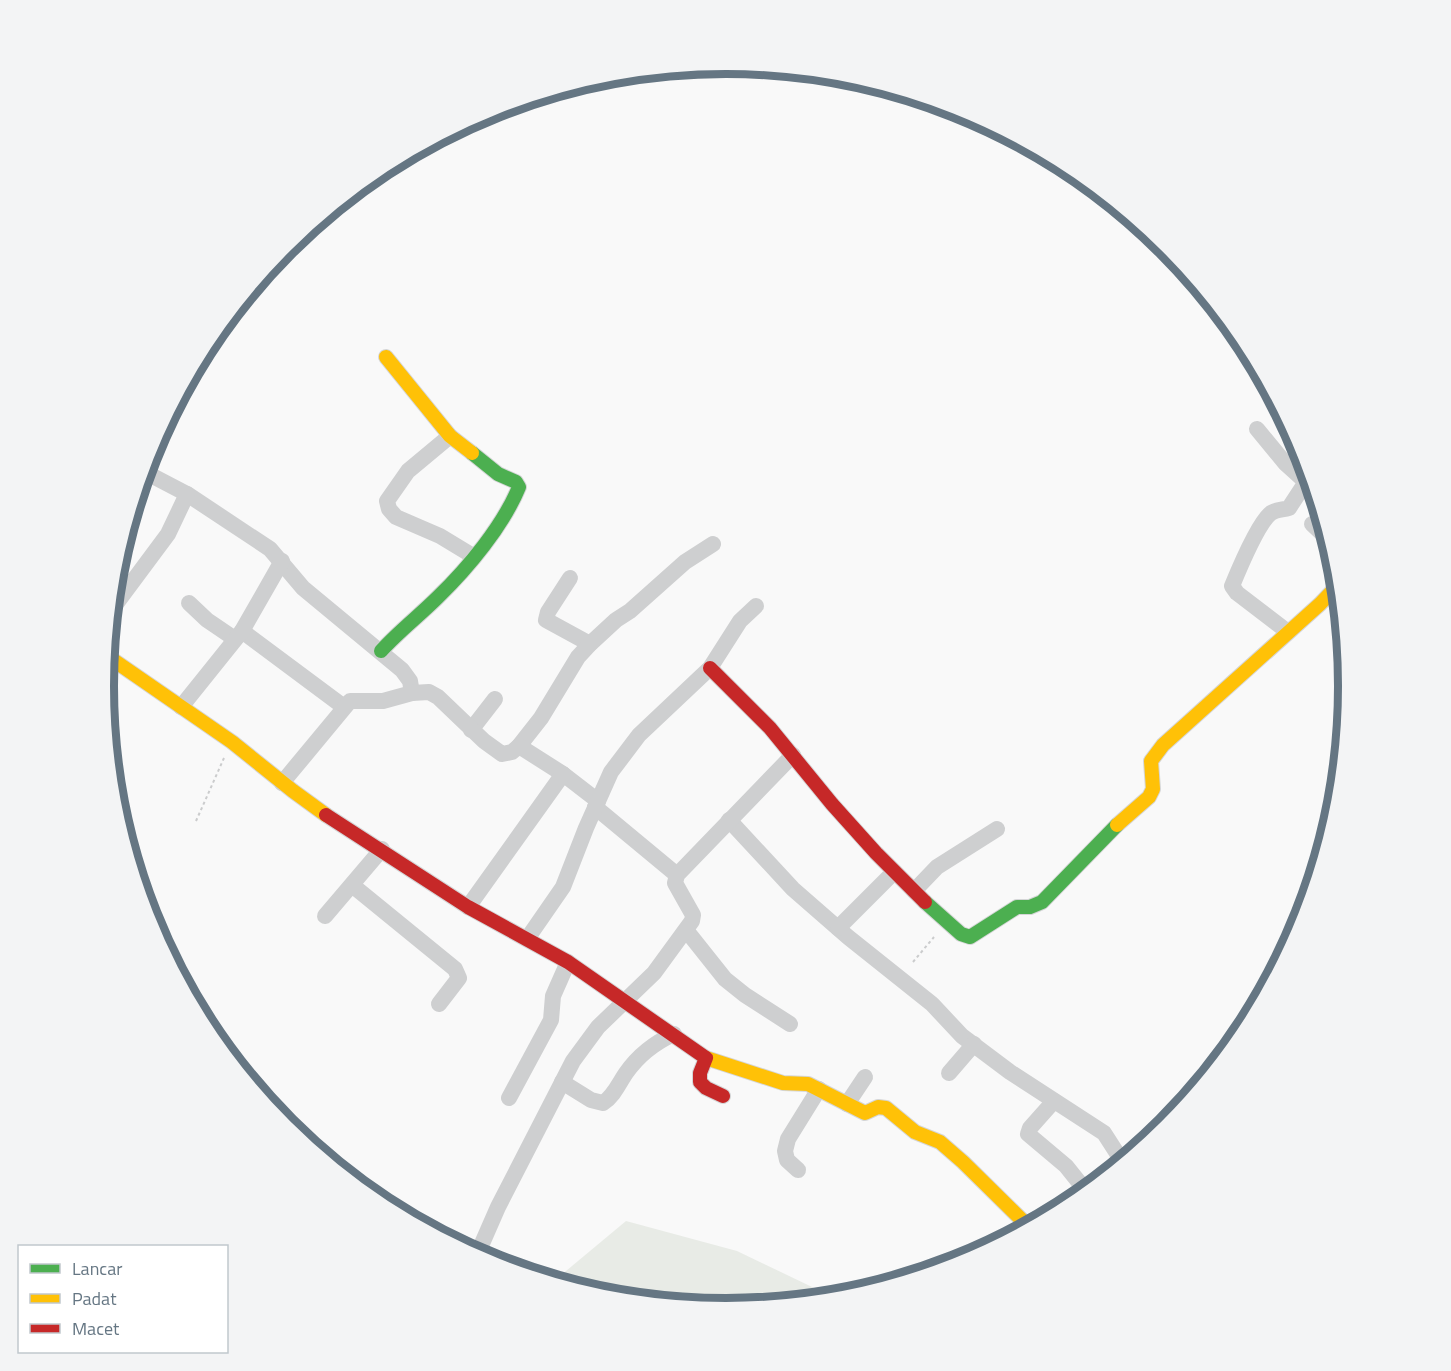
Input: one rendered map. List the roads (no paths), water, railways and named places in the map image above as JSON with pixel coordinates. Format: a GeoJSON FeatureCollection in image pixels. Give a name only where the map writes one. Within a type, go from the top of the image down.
{"type":"FeatureCollection","features":[{"type":"Feature","properties":{"kind":"street"},"geometry":{"type":"LineString","coordinates":[[381,651],[402,628],[438,597],[494,532],[512,504],[519,487],[516,482],[498,474],[450,436],[386,357]]}},
{"type":"Feature","properties":{"kind":"street"},"geometry":{"type":"LineString","coordinates":[[1257,429],[1285,464],[1301,478]]}},
{"type":"Feature","properties":{"kind":"street"},"geometry":{"type":"LineString","coordinates":[[450,436],[408,471],[387,501],[389,509],[396,517],[440,536],[473,556]]}},
{"type":"Feature","properties":{"kind":"street"},"geometry":{"type":"LineString","coordinates":[[151,475],[187,494],[260,541],[282,561],[303,588],[402,670],[410,681],[412,693]]}},
{"type":"Feature","properties":{"kind":"street"},"geometry":{"type":"LineString","coordinates":[[1288,632],[1237,593],[1232,586],[1269,514],[1277,509],[1289,508],[1304,486]]}},
{"type":"Feature","properties":{"kind":"street"},"geometry":{"type":"LineString","coordinates":[[120,598],[168,534],[187,494]]}},
{"type":"Feature","properties":{"kind":"street"},"geometry":{"type":"LineString","coordinates":[[1312,524],[1318,529]]}},
{"type":"Feature","properties":{"kind":"street"},"geometry":{"type":"LineString","coordinates":[[282,783],[351,700],[383,700],[422,691],[433,693],[471,730],[502,754],[512,752],[541,718],[578,657],[590,644],[685,562],[713,544]]}},
{"type":"Feature","properties":{"kind":"street"},"geometry":{"type":"LineString","coordinates":[[181,707],[238,635],[282,561]]}},
{"type":"Feature","properties":{"kind":"street"},"geometry":{"type":"LineString","coordinates":[[570,578],[548,612],[546,620],[590,644]]}},
{"type":"Feature","properties":{"kind":"street"},"geometry":{"type":"LineString","coordinates":[[710,668],[770,728],[832,804],[894,872],[961,934],[970,937],[1017,907],[1030,907],[1042,902],[1097,849],[1122,820],[1151,794],[1153,789],[1151,761],[1163,746],[1330,593]]}},
{"type":"Feature","properties":{"kind":"street"},"geometry":{"type":"LineString","coordinates":[[189,603],[207,620],[238,635],[344,706]]}},
{"type":"Feature","properties":{"kind":"street"},"geometry":{"type":"LineString","coordinates":[[527,939],[563,887],[611,772],[639,735],[710,668],[740,621],[756,606]]}},
{"type":"Feature","properties":{"kind":"street"},"geometry":{"type":"LineString","coordinates":[[115,661],[232,742],[282,783],[342,825],[468,907],[568,962],[706,1058],[783,1083],[808,1083],[865,1113],[879,1106],[886,1107],[915,1132],[934,1138],[967,1165],[1002,1204],[1022,1221]]}},
{"type":"Feature","properties":{"kind":"street"},"geometry":{"type":"LineString","coordinates":[[471,730],[495,699]]}},
{"type":"Feature","properties":{"kind":"street"},"geometry":{"type":"LineString","coordinates":[[519,746],[563,774],[677,874]]}},
{"type":"Feature","properties":{"kind":"street"},"geometry":{"type":"LineString","coordinates":[[481,1246],[498,1207],[583,1045],[615,1009],[626,1002],[654,973],[686,930],[693,915],[676,887],[677,874],[793,755]]}},
{"type":"Feature","properties":{"kind":"street"},"geometry":{"type":"LineString","coordinates":[[468,907],[563,774]]}},
{"type":"Feature","properties":{"kind":"street"},"geometry":{"type":"LineString","coordinates":[[729,820],[793,889],[932,1004],[962,1036],[1010,1072],[1104,1133],[1118,1155]]}},
{"type":"Feature","properties":{"kind":"street"},"geometry":{"type":"LineString","coordinates":[[914,891],[938,867],[997,829]]}},
{"type":"Feature","properties":{"kind":"street"},"geometry":{"type":"LineString","coordinates":[[325,916],[382,849]]}},
{"type":"Feature","properties":{"kind":"street"},"geometry":{"type":"LineString","coordinates":[[838,928],[894,872]]}},
{"type":"Feature","properties":{"kind":"street"},"geometry":{"type":"LineString","coordinates":[[352,885],[454,969],[459,978],[439,1004]]}},
{"type":"Feature","properties":{"kind":"street"},"geometry":{"type":"LineString","coordinates":[[686,930],[725,979],[790,1024]]}},
{"type":"Feature","properties":{"kind":"street"},"geometry":{"type":"LineString","coordinates":[[509,1098],[551,1020],[553,996],[568,962]]}},
{"type":"Feature","properties":{"kind":"street"},"geometry":{"type":"LineString","coordinates":[[562,1082],[591,1100],[603,1103],[610,1097],[628,1070],[646,1052],[662,1039],[674,1034]]}},
{"type":"Feature","properties":{"kind":"street"},"geometry":{"type":"LineString","coordinates":[[949,1073],[974,1044]]}},
{"type":"Feature","properties":{"kind":"street"},"geometry":{"type":"LineString","coordinates":[[706,1058],[699,1074],[700,1081],[703,1086],[723,1096]]}},
{"type":"Feature","properties":{"kind":"street"},"geometry":{"type":"LineString","coordinates":[[847,1104],[865,1077]]}},
{"type":"Feature","properties":{"kind":"street"},"geometry":{"type":"LineString","coordinates":[[798,1170],[787,1160],[786,1143],[819,1089]]}},
{"type":"Feature","properties":{"kind":"street"},"geometry":{"type":"LineString","coordinates":[[1054,1101],[1029,1128],[1028,1134],[1066,1166],[1080,1184]]}}]}
